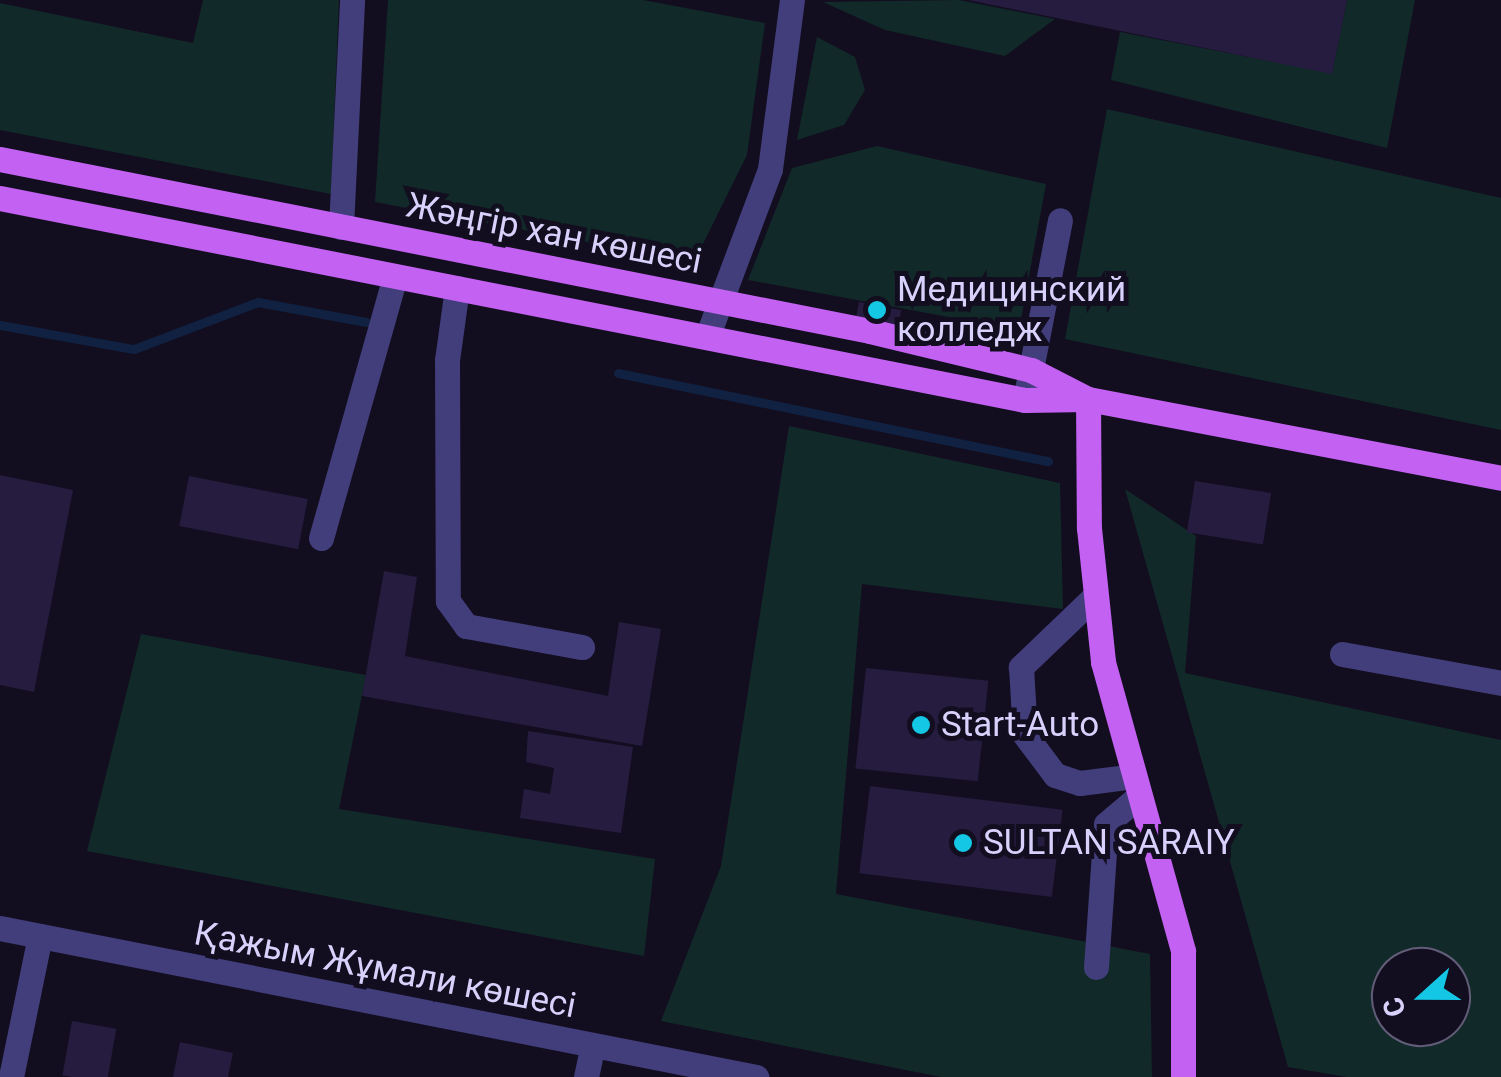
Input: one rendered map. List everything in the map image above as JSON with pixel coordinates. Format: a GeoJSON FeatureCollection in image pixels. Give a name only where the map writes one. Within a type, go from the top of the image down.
{"type":"FeatureCollection","features":[{"type":"Feature","properties":{"kind":"main road","name":"Жәңгір хан көшесі"},"geometry":{"type":"LineString","coordinates":[[0,159],[714,301],[1031,370],[1088,399]]}},
{"type":"Feature","properties":{"kind":"main road","name":"Жәңгір хан көшесі"},"geometry":{"type":"LineString","coordinates":[[0,198],[1025,400],[1088,399],[1501,478]]}},
{"type":"Feature","properties":{"kind":"main road"},"geometry":{"type":"LineString","coordinates":[[1088,399],[1096,596],[1136,786],[1183,951],[1183,1077]]}},
{"type":"Feature","properties":{"kind":"street"},"geometry":{"type":"LineString","coordinates":[[341,227],[352,0]]}},
{"type":"Feature","properties":{"kind":"street"},"geometry":{"type":"LineString","coordinates":[[706,337],[714,301],[770,170],[792,0]]}},
{"type":"Feature","properties":{"kind":"street"},"geometry":{"type":"LineString","coordinates":[[1025,400],[1060,220]]}},
{"type":"Feature","properties":{"kind":"street"},"geometry":{"type":"LineString","coordinates":[[322,538],[395,276]]}},
{"type":"Feature","properties":{"kind":"street"},"geometry":{"type":"LineString","coordinates":[[456,288],[447,360],[448,601],[466,626],[582,647]]}},
{"type":"Feature","properties":{"kind":"street"},"geometry":{"type":"LineString","coordinates":[[1096,596],[1021,667],[1025,734],[1055,774],[1080,783],[1136,786]]}},
{"type":"Feature","properties":{"kind":"street"},"geometry":{"type":"LineString","coordinates":[[1342,654],[1501,683]]}},
{"type":"Feature","properties":{"kind":"street"},"geometry":{"type":"LineString","coordinates":[[1096,967],[1106,824],[1136,786]]}},
{"type":"Feature","properties":{"kind":"street","name":"Қажым Жұмали көшесі"},"geometry":{"type":"LineString","coordinates":[[0,928],[592,1048],[756,1077]]}},
{"type":"Feature","properties":{"kind":"street"},"geometry":{"type":"LineString","coordinates":[[11,1077],[40,936]]}},
{"type":"Feature","properties":{"kind":"street"},"geometry":{"type":"LineString","coordinates":[[586,1077],[592,1048]]}},
{"type":"Feature","properties":{"kind":"green space"},"geometry":{"type":"Polygon","coordinates":[[[203,0],[339,0],[331,194],[0,130],[0,3],[193,43],[203,0]]]}},
{"type":"Feature","properties":{"kind":"green space"},"geometry":{"type":"Polygon","coordinates":[[[388,0],[643,0],[765,23],[747,155],[694,262],[375,202],[388,0]]]}},
{"type":"Feature","properties":{"kind":"green space"},"geometry":{"type":"Polygon","coordinates":[[[959,0],[1055,19],[1005,56],[885,30],[823,2],[959,0]]]}},
{"type":"Feature","properties":{"kind":"green space"},"geometry":{"type":"Polygon","coordinates":[[[1347,0],[1415,0],[1387,148],[1111,80],[1120,32],[1332,73],[1347,0]]]}},
{"type":"Feature","properties":{"kind":"green space"},"geometry":{"type":"Polygon","coordinates":[[[817,37],[855,57],[865,90],[844,125],[797,140],[817,37]]]}},
{"type":"Feature","properties":{"kind":"green space"},"geometry":{"type":"Polygon","coordinates":[[[1107,109],[1501,198],[1501,430],[1065,339],[1107,109]]]}},
{"type":"Feature","properties":{"kind":"green space"},"geometry":{"type":"Polygon","coordinates":[[[877,146],[1046,184],[1019,330],[748,280],[792,168],[877,146]]]}},
{"type":"Feature","properties":{"kind":"green space"},"geometry":{"type":"Polygon","coordinates":[[[789,426],[1060,483],[1063,609],[862,584],[836,894],[1150,954],[1152,1077],[941,1077],[661,1021],[721,866],[789,426]]]}},
{"type":"Feature","properties":{"kind":"green space"},"geometry":{"type":"Polygon","coordinates":[[[1125,489],[1196,536],[1185,673],[1501,740],[1501,1077],[1347,1077],[1288,1067],[1125,489]]]}},
{"type":"Feature","properties":{"kind":"green space"},"geometry":{"type":"Polygon","coordinates":[[[141,634],[366,675],[339,809],[655,859],[644,956],[87,851],[141,634]]]}},
{"type":"Feature","properties":{"kind":"building"},"geometry":{"type":"Polygon","coordinates":[[[968,0],[1347,0],[1332,74],[968,0]]]}},
{"type":"Feature","properties":{"kind":"building"},"geometry":{"type":"Polygon","coordinates":[[[859,302],[901,310],[898,325],[856,317],[859,302]]]}},
{"type":"Feature","properties":{"kind":"building"},"geometry":{"type":"Polygon","coordinates":[[[0,475],[73,490],[34,692],[0,685],[0,475]]]}},
{"type":"Feature","properties":{"kind":"building"},"geometry":{"type":"Polygon","coordinates":[[[189,476],[308,499],[298,549],[179,526],[189,476]]]}},
{"type":"Feature","properties":{"kind":"building"},"geometry":{"type":"Polygon","coordinates":[[[1195,481],[1271,493],[1263,544],[1187,532],[1195,481]]]}},
{"type":"Feature","properties":{"kind":"building"},"geometry":{"type":"Polygon","coordinates":[[[384,571],[417,577],[405,656],[608,696],[619,622],[661,629],[642,746],[362,696],[384,571]]]}},
{"type":"Feature","properties":{"kind":"building"},"geometry":{"type":"Polygon","coordinates":[[[866,668],[988,681],[978,781],[855,768],[866,668]]]}},
{"type":"Feature","properties":{"kind":"building"},"geometry":{"type":"Polygon","coordinates":[[[528,731],[633,747],[621,833],[520,818],[524,789],[550,794],[554,768],[526,762],[528,731]]]}},
{"type":"Feature","properties":{"kind":"building"},"geometry":{"type":"Polygon","coordinates":[[[870,786],[1063,810],[1052,897],[859,873],[870,786]]]}},
{"type":"Feature","properties":{"kind":"building"},"geometry":{"type":"Polygon","coordinates":[[[72,1021],[116,1029],[108,1077],[62,1075],[72,1021]]]}},
{"type":"Feature","properties":{"kind":"building"},"geometry":{"type":"Polygon","coordinates":[[[180,1042],[233,1053],[228,1077],[173,1077],[180,1042]]]}},
{"type":"Feature","properties":{"kind":"waterway"},"geometry":{"type":"LineString","coordinates":[[0,325],[134,349],[258,302],[366,322]]}},
{"type":"Feature","properties":{"kind":"waterway"},"geometry":{"type":"LineString","coordinates":[[618,373],[1048,461]]}},
{"type":"Feature","properties":{"kind":"place","name":"Медицинский колледж"},"geometry":{"type":"Point","coordinates":[877,310]}},
{"type":"Feature","properties":{"kind":"place","name":"Start-Auto"},"geometry":{"type":"Point","coordinates":[921,725]}},
{"type":"Feature","properties":{"kind":"place","name":"SULTAN SARAIY"},"geometry":{"type":"Point","coordinates":[963,843]}}]}
